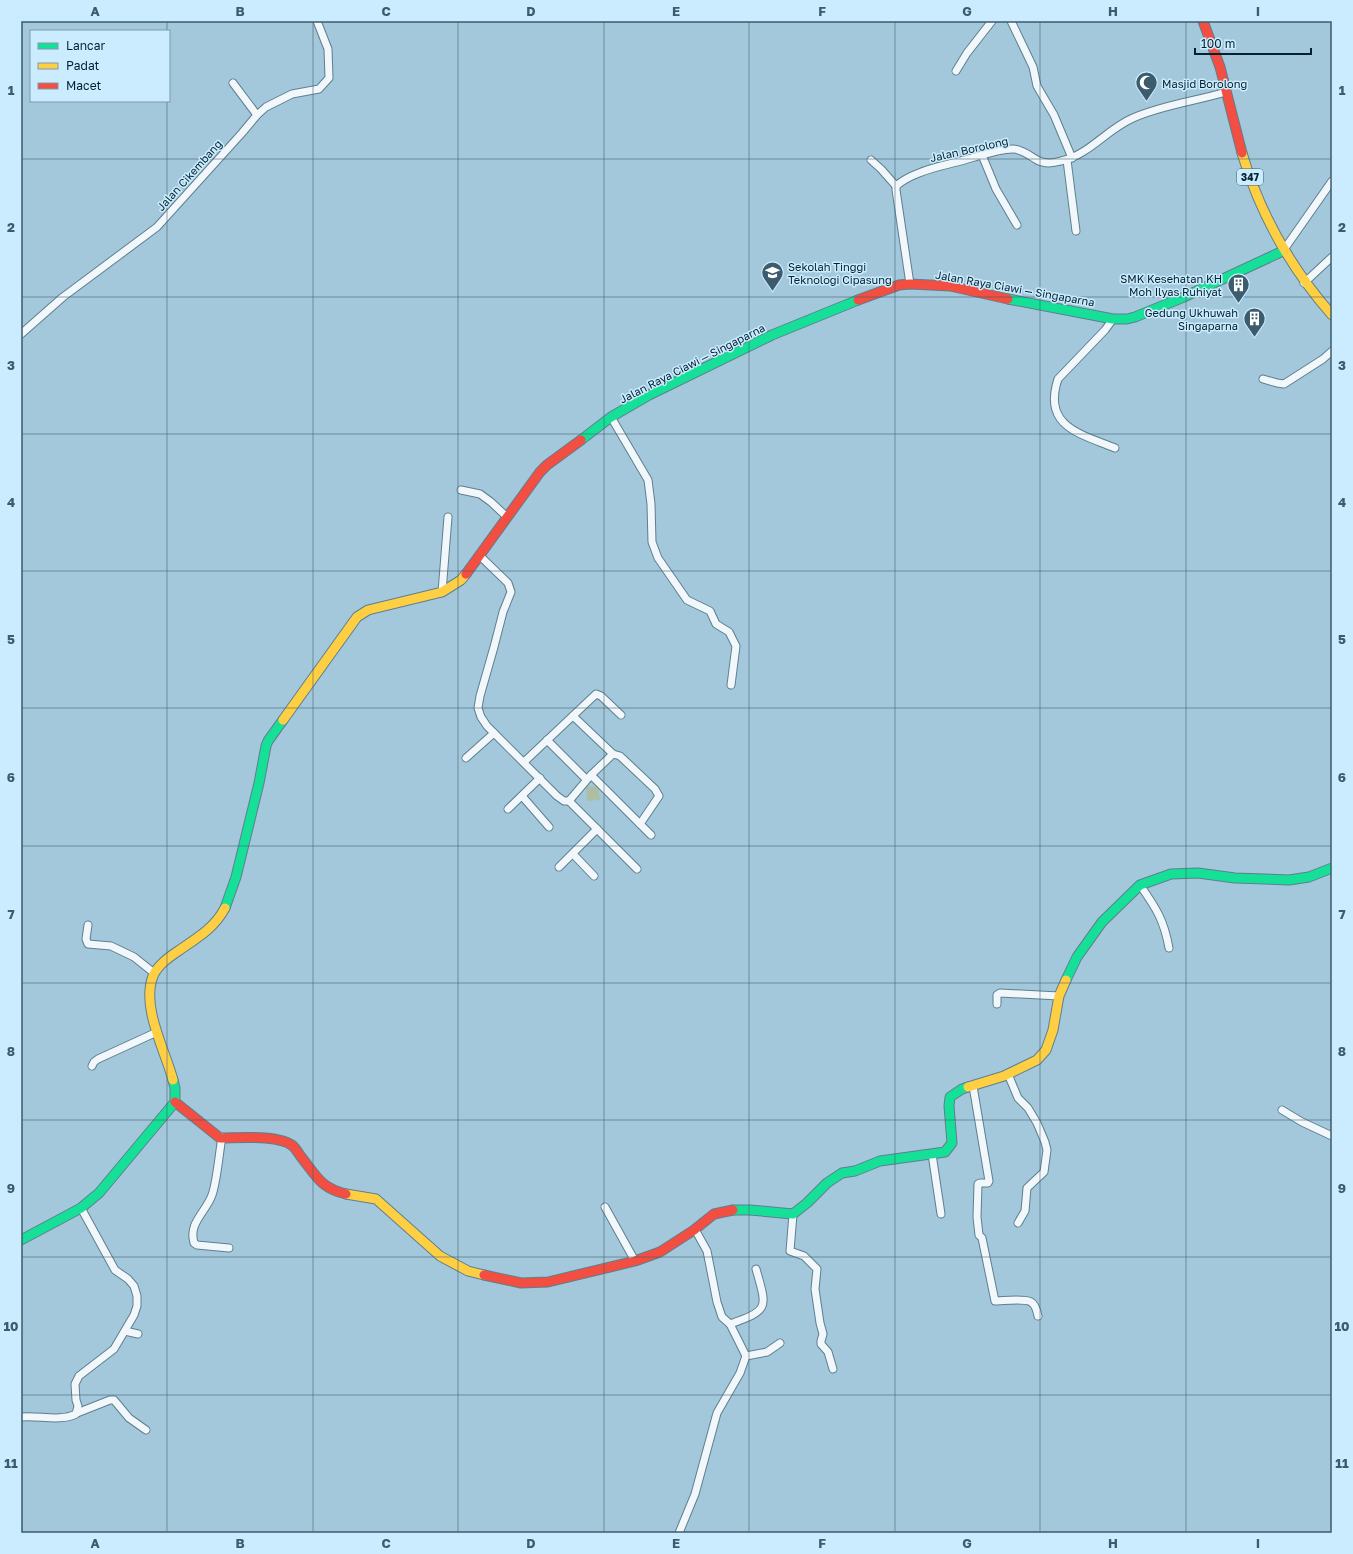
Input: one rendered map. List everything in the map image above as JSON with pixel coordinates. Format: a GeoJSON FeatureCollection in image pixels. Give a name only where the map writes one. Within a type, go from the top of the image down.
{"type":"FeatureCollection","features":[{"type":"Feature","properties":{"kind":"main road","name":"347"},"geometry":{"type":"LineString","coordinates":[[1204,21],[1217,57],[1240,148],[1268,225],[1304,283],[1332,315]]}},
{"type":"Feature","properties":{"kind":"main road","name":"Jalan Raya Ciawi — Singaparna"},"geometry":{"type":"LineString","coordinates":[[154,973],[162,963],[206,933],[218,920],[226,904],[236,877],[259,783],[264,750],[268,741],[357,617],[368,610],[442,592],[461,580],[547,465],[611,417],[649,395],[772,335],[883,290],[910,284],[950,286],[997,297],[1113,319],[1127,319],[1191,294],[1283,251]]}},
{"type":"Feature","properties":{"kind":"main road"},"geometry":{"type":"LineString","coordinates":[[175,1102],[222,1137],[257,1137],[276,1139],[292,1145],[322,1184],[333,1192],[350,1196],[376,1199],[440,1256],[468,1271],[521,1283],[548,1282],[635,1261],[660,1252],[694,1230],[714,1214],[733,1210],[793,1214],[807,1203],[827,1183],[842,1174],[855,1171],[880,1161],[944,1152],[952,1143],[949,1106],[950,1097],[962,1089],[1008,1074],[1037,1060],[1046,1050],[1053,1030],[1059,996],[1077,957],[1102,922],[1140,885],[1171,874],[1198,873],[1236,878],[1289,880],[1309,877],[1332,868]]}},
{"type":"Feature","properties":{"kind":"main road"},"geometry":{"type":"LineString","coordinates":[[21,1240],[81,1208],[99,1193],[175,1102],[175,1085],[157,1032],[150,1005],[150,988],[154,973]]}},
{"type":"Feature","properties":{"kind":"street","name":"Jalan Cikembang"},"geometry":{"type":"LineString","coordinates":[[21,334],[63,297],[157,227],[257,115],[266,107],[292,94],[319,89],[330,78],[328,49],[317,21]]}},
{"type":"Feature","properties":{"kind":"street"},"geometry":{"type":"LineString","coordinates":[[956,71],[992,21]]}},
{"type":"Feature","properties":{"kind":"street"},"geometry":{"type":"LineString","coordinates":[[1011,21],[1033,67],[1037,86],[1054,114],[1069,159],[1076,231]]}},
{"type":"Feature","properties":{"kind":"street"},"geometry":{"type":"LineString","coordinates":[[233,83],[257,115]]}},
{"type":"Feature","properties":{"kind":"street","name":"Jalan Borolong"},"geometry":{"type":"LineString","coordinates":[[896,186],[901,181],[920,172],[982,155],[1014,149],[1023,151],[1038,161],[1050,163],[1069,159],[1077,156],[1124,122],[1177,104],[1199,100],[1226,92]]}},
{"type":"Feature","properties":{"kind":"street"},"geometry":{"type":"LineString","coordinates":[[982,155],[996,189],[1017,225]]}},
{"type":"Feature","properties":{"kind":"street"},"geometry":{"type":"LineString","coordinates":[[872,160],[896,186],[910,284]]}},
{"type":"Feature","properties":{"kind":"street"},"geometry":{"type":"LineString","coordinates":[[1283,251],[1332,181]]}},
{"type":"Feature","properties":{"kind":"street"},"geometry":{"type":"LineString","coordinates":[[1304,283],[1332,257]]}},
{"type":"Feature","properties":{"kind":"street"},"geometry":{"type":"LineString","coordinates":[[1113,319],[1105,330],[1058,379],[1055,388],[1054,400],[1057,412],[1064,424],[1071,430],[1115,448]]}},
{"type":"Feature","properties":{"kind":"street"},"geometry":{"type":"LineString","coordinates":[[1263,379],[1284,384],[1323,359],[1332,350]]}},
{"type":"Feature","properties":{"kind":"street"},"geometry":{"type":"LineString","coordinates":[[611,417],[648,480],[651,504],[652,542],[658,558],[687,600],[710,611],[716,624],[728,632],[734,641],[736,649],[731,685]]}},
{"type":"Feature","properties":{"kind":"street"},"geometry":{"type":"LineString","coordinates":[[461,490],[480,494],[491,502],[507,518]]}},
{"type":"Feature","properties":{"kind":"street"},"geometry":{"type":"LineString","coordinates":[[442,592],[448,517]]}},
{"type":"Feature","properties":{"kind":"street"},"geometry":{"type":"LineString","coordinates":[[479,555],[508,583],[511,592],[502,612],[478,708],[481,717],[494,733],[564,801],[569,800],[589,777],[613,754]]}},
{"type":"Feature","properties":{"kind":"street"},"geometry":{"type":"LineString","coordinates":[[524,762],[596,694],[601,696],[621,715]]}},
{"type":"Feature","properties":{"kind":"street"},"geometry":{"type":"LineString","coordinates":[[573,716],[613,754],[620,756],[659,794],[640,824]]}},
{"type":"Feature","properties":{"kind":"street"},"geometry":{"type":"LineString","coordinates":[[466,758],[494,733]]}},
{"type":"Feature","properties":{"kind":"street"},"geometry":{"type":"LineString","coordinates":[[547,740],[640,824],[650,835]]}},
{"type":"Feature","properties":{"kind":"street"},"geometry":{"type":"LineString","coordinates":[[508,809],[540,778]]}},
{"type":"Feature","properties":{"kind":"street"},"geometry":{"type":"LineString","coordinates":[[522,796],[549,827]]}},
{"type":"Feature","properties":{"kind":"street"},"geometry":{"type":"LineString","coordinates":[[569,800],[637,869]]}},
{"type":"Feature","properties":{"kind":"street"},"geometry":{"type":"LineString","coordinates":[[559,867],[597,829]]}},
{"type":"Feature","properties":{"kind":"street"},"geometry":{"type":"LineString","coordinates":[[573,854],[594,876]]}},
{"type":"Feature","properties":{"kind":"street"},"geometry":{"type":"LineString","coordinates":[[1140,885],[1156,907],[1163,922],[1169,948]]}},
{"type":"Feature","properties":{"kind":"street"},"geometry":{"type":"LineString","coordinates":[[88,925],[86,939],[88,944],[112,946],[134,957],[154,973]]}},
{"type":"Feature","properties":{"kind":"street"},"geometry":{"type":"LineString","coordinates":[[997,1004],[997,995],[1000,993],[1059,996]]}},
{"type":"Feature","properties":{"kind":"street"},"geometry":{"type":"LineString","coordinates":[[92,1066],[98,1059],[157,1032]]}},
{"type":"Feature","properties":{"kind":"street"},"geometry":{"type":"LineString","coordinates":[[1008,1074],[1018,1098],[1028,1108],[1037,1123],[1045,1142],[1046,1150],[1044,1172],[1027,1188],[1025,1211],[1018,1223]]}},
{"type":"Feature","properties":{"kind":"street"},"geometry":{"type":"LineString","coordinates":[[973,1086],[989,1181],[988,1184],[978,1184],[979,1234],[982,1238],[995,1302],[1018,1300],[1030,1301],[1034,1305],[1038,1316]]}},
{"type":"Feature","properties":{"kind":"street"},"geometry":{"type":"LineString","coordinates":[[1282,1110],[1302,1122],[1332,1136]]}},
{"type":"Feature","properties":{"kind":"street"},"geometry":{"type":"LineString","coordinates":[[222,1137],[213,1193],[195,1220],[193,1238],[194,1243],[197,1245],[230,1248]]}},
{"type":"Feature","properties":{"kind":"street"},"geometry":{"type":"LineString","coordinates":[[932,1154],[941,1214]]}},
{"type":"Feature","properties":{"kind":"street"},"geometry":{"type":"LineString","coordinates":[[605,1207],[635,1261]]}},
{"type":"Feature","properties":{"kind":"street"},"geometry":{"type":"LineString","coordinates":[[75,1414],[78,1406],[75,1384],[79,1376],[114,1349],[134,1316],[137,1306],[137,1296],[134,1286],[128,1279],[116,1270],[81,1208]]}},
{"type":"Feature","properties":{"kind":"street"},"geometry":{"type":"LineString","coordinates":[[793,1214],[790,1251],[804,1256],[817,1269],[815,1289],[820,1323],[824,1334],[821,1344],[828,1352],[833,1369]]}},
{"type":"Feature","properties":{"kind":"street"},"geometry":{"type":"LineString","coordinates":[[679,1533],[695,1494],[717,1413],[740,1373],[746,1356],[730,1324],[722,1316],[717,1302],[707,1251],[694,1230]]}},
{"type":"Feature","properties":{"kind":"street"},"geometry":{"type":"LineString","coordinates":[[730,1324],[755,1314],[762,1308],[763,1294],[756,1269]]}},
{"type":"Feature","properties":{"kind":"street"},"geometry":{"type":"LineString","coordinates":[[125,1331],[138,1334]]}},
{"type":"Feature","properties":{"kind":"street"},"geometry":{"type":"LineString","coordinates":[[746,1356],[767,1352],[780,1343]]}},
{"type":"Feature","properties":{"kind":"street"},"geometry":{"type":"LineString","coordinates":[[21,1417],[58,1417],[75,1414],[113,1399],[129,1418],[146,1430]]}},
{"type":"Feature","properties":{"kind":"street"},"geometry":{"type":"LineString","coordinates":[[75,1414],[88,1415]]}},
{"type":"Feature","properties":{"kind":"green space"},"geometry":{"type":"Polygon","coordinates":[[[598,786],[600,800],[587,801],[586,787],[598,786]]]}},
{"type":"Feature","properties":{"kind":"traffic: fast"},"geometry":{"type":"LineString","coordinates":[[1008,299],[1113,319],[1127,319],[1184,297],[1283,251]]}},
{"type":"Feature","properties":{"kind":"traffic: fast"},"geometry":{"type":"LineString","coordinates":[[581,440],[611,417],[649,395],[772,335],[858,300]]}},
{"type":"Feature","properties":{"kind":"traffic: fast"},"geometry":{"type":"LineString","coordinates":[[225,908],[236,877],[259,783],[266,746],[283,720]]}},
{"type":"Feature","properties":{"kind":"traffic: fast"},"geometry":{"type":"LineString","coordinates":[[1066,980],[1077,957],[1102,922],[1140,885],[1171,874],[1198,873],[1235,878],[1289,880],[1309,877],[1332,868]]}},
{"type":"Feature","properties":{"kind":"traffic: fast"},"geometry":{"type":"LineString","coordinates":[[21,1240],[81,1208],[99,1193],[175,1102],[175,1088],[173,1080]]}},
{"type":"Feature","properties":{"kind":"traffic: fast"},"geometry":{"type":"LineString","coordinates":[[733,1210],[793,1214],[807,1203],[827,1183],[842,1173],[855,1171],[880,1161],[945,1152],[952,1143],[949,1106],[950,1097],[968,1087]]}},
{"type":"Feature","properties":{"kind":"traffic: slow"},"geometry":{"type":"LineString","coordinates":[[1242,153],[1249,176],[1267,218],[1278,239],[1303,278],[1332,315]]}},
{"type":"Feature","properties":{"kind":"traffic: slow"},"geometry":{"type":"LineString","coordinates":[[283,720],[357,617],[368,610],[442,592],[461,580],[466,574]]}},
{"type":"Feature","properties":{"kind":"traffic: slow"},"geometry":{"type":"LineString","coordinates":[[173,1080],[152,1015],[150,988],[153,976],[158,968],[173,954],[200,936],[211,926],[225,908]]}},
{"type":"Feature","properties":{"kind":"traffic: slow"},"geometry":{"type":"LineString","coordinates":[[968,1087],[1004,1076],[1037,1060],[1046,1050],[1053,1030],[1059,996],[1066,980]]}},
{"type":"Feature","properties":{"kind":"traffic: slow"},"geometry":{"type":"LineString","coordinates":[[346,1194],[376,1199],[440,1256],[468,1271],[484,1275]]}},
{"type":"Feature","properties":{"kind":"traffic: jam"},"geometry":{"type":"LineString","coordinates":[[1203,21],[1220,67],[1242,153]]}},
{"type":"Feature","properties":{"kind":"traffic: jam"},"geometry":{"type":"LineString","coordinates":[[858,300],[899,285],[910,284],[950,286],[1008,299]]}},
{"type":"Feature","properties":{"kind":"traffic: jam"},"geometry":{"type":"LineString","coordinates":[[466,574],[540,472],[547,465],[581,440]]}},
{"type":"Feature","properties":{"kind":"traffic: jam"},"geometry":{"type":"LineString","coordinates":[[175,1102],[220,1138],[268,1138],[287,1142],[294,1147],[320,1181],[331,1189],[346,1194]]}},
{"type":"Feature","properties":{"kind":"traffic: jam"},"geometry":{"type":"LineString","coordinates":[[484,1275],[521,1283],[548,1282],[635,1261],[660,1252],[694,1230],[714,1214],[733,1210]]}},
{"type":"Feature","properties":{"kind":"place","name":"Masjid Borolong"},"geometry":{"type":"Point","coordinates":[1146,102]}},
{"type":"Feature","properties":{"kind":"place","name":"Sekolah Tinggi Teknologi Cipasung"},"geometry":{"type":"Point","coordinates":[772,292]}},
{"type":"Feature","properties":{"kind":"place","name":"SMK Kesehatan KH Moh Ilyas Ruhiyat"},"geometry":{"type":"Point","coordinates":[1238,304]}},
{"type":"Feature","properties":{"kind":"place","name":"Gedung Ukhuwah Singaparna"},"geometry":{"type":"Point","coordinates":[1254,338]}}]}
